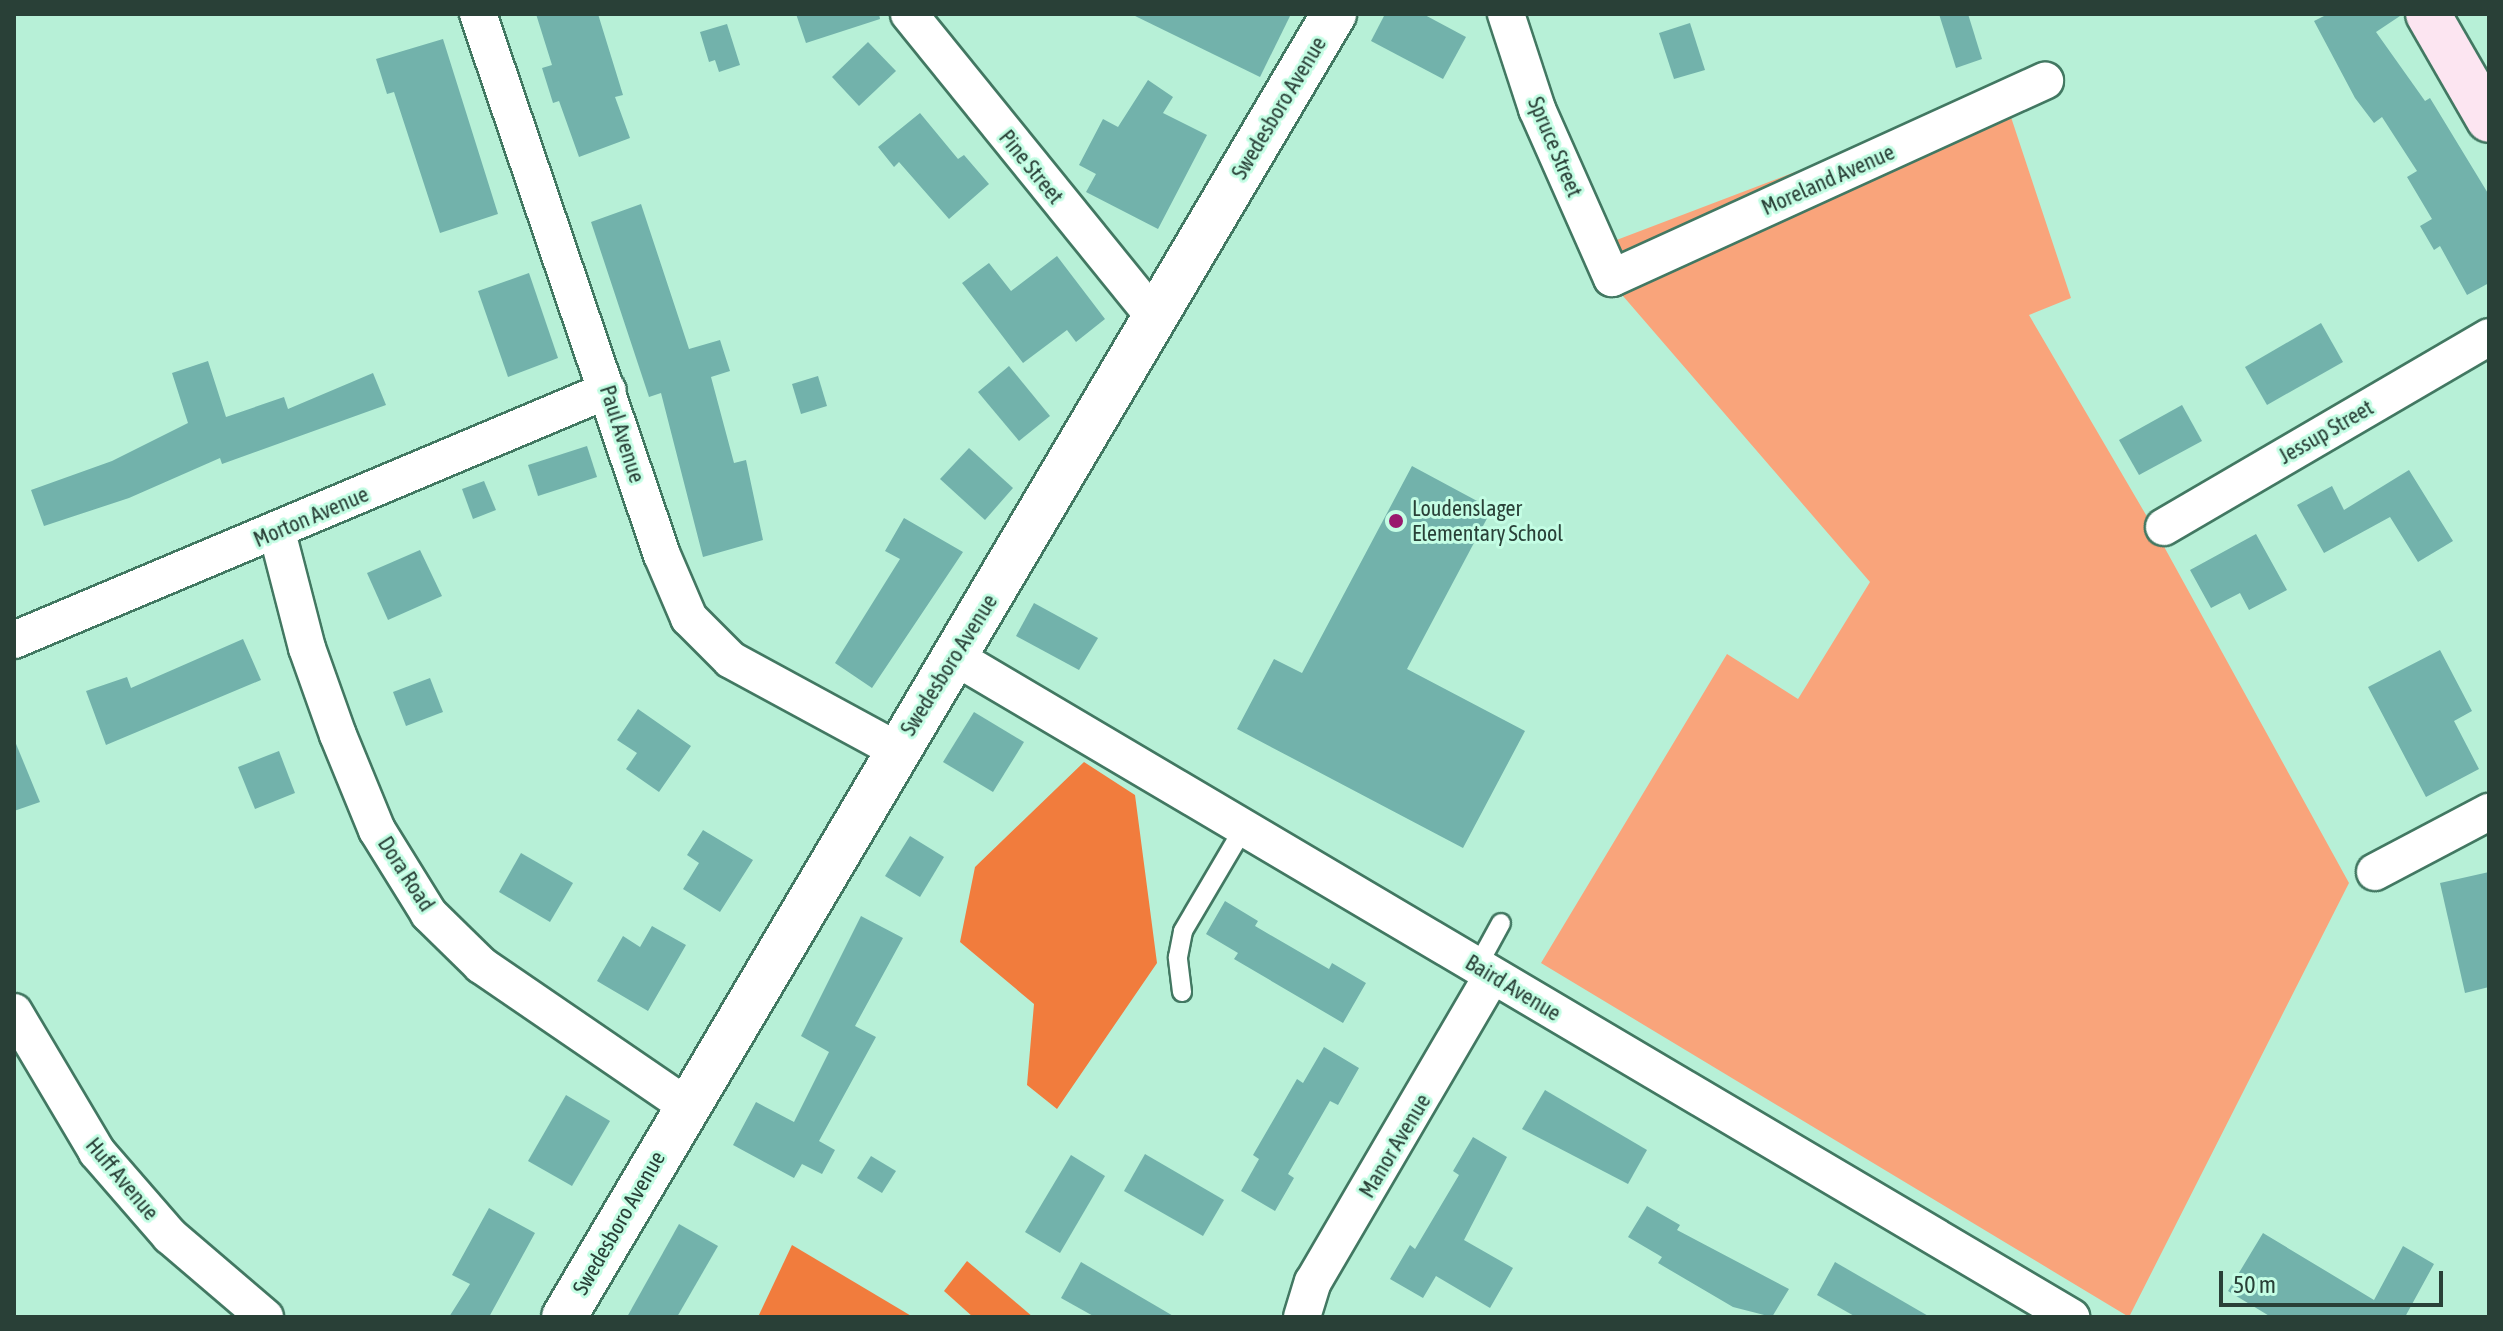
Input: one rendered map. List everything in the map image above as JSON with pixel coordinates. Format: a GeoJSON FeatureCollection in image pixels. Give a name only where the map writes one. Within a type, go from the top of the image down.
{"type":"FeatureCollection","features":[{"type":"Feature","properties":{"kind":"main road"},"geometry":{"type":"LineString","coordinates":[[2428,14],[2489,120]]}},
{"type":"Feature","properties":{"kind":"street","name":"Paul Avenue"},"geometry":{"type":"LineString","coordinates":[[478,14],[662,555],[689,618],[731,660],[897,750]]}},
{"type":"Feature","properties":{"kind":"street","name":"Pine Street"},"geometry":{"type":"LineString","coordinates":[[909,14],[1155,318]]}},
{"type":"Feature","properties":{"kind":"street","name":"Swedesboro Avenue"},"geometry":{"type":"LineString","coordinates":[[564,1317],[1334,14]]}},
{"type":"Feature","properties":{"kind":"street","name":"Spruce Street"},"geometry":{"type":"LineString","coordinates":[[1506,14],[1537,109],[1612,278]]}},
{"type":"Feature","properties":{"kind":"street","name":"Moreland Avenue"},"geometry":{"type":"LineString","coordinates":[[1612,278],[2045,81]]}},
{"type":"Feature","properties":{"kind":"street","name":"Jessup Street"},"geometry":{"type":"LineString","coordinates":[[2164,527],[2489,337]]}},
{"type":"Feature","properties":{"kind":"street","name":"Morton Avenue"},"geometry":{"type":"LineString","coordinates":[[14,640],[277,532],[608,390]]}},
{"type":"Feature","properties":{"kind":"street","name":"Dora Road"},"geometry":{"type":"LineString","coordinates":[[277,532],[307,648],[338,735],[377,830],[429,914],[481,965],[687,1106]]}},
{"type":"Feature","properties":{"kind":"street","name":"Baird Avenue"},"geometry":{"type":"LineString","coordinates":[[955,657],[2068,1316]]}},
{"type":"Feature","properties":{"kind":"street"},"geometry":{"type":"LineString","coordinates":[[2375,872],[2489,812]]}},
{"type":"Feature","properties":{"kind":"street","name":"Manor Avenue"},"geometry":{"type":"LineString","coordinates":[[1302,1317],[1313,1282],[1485,971]]}},
{"type":"Feature","properties":{"kind":"street","name":"Huff Avenue"},"geometry":{"type":"LineString","coordinates":[[14,1012],[75,1122],[105,1161],[170,1236],[265,1317]]}},
{"type":"Feature","properties":{"kind":"lane"},"geometry":{"type":"LineString","coordinates":[[1182,992],[1178,957],[1183,931],[1243,829]]}},
{"type":"Feature","properties":{"kind":"lane"},"geometry":{"type":"LineString","coordinates":[[1485,971],[1501,923]]}},
{"type":"Feature","properties":{"kind":"shaded area"},"geometry":{"type":"Polygon","coordinates":[[[2003,93],[2071,298],[2029,315],[2156,532],[2349,883],[2129,1317],[1541,963],[1727,654],[1798,699],[1870,582],[1585,252],[2003,93]]]}},
{"type":"Feature","properties":{"kind":"shaded area"},"geometry":{"type":"Polygon","coordinates":[[[1084,762],[1135,795],[1157,963],[1057,1109],[1027,1085],[1034,1004],[960,942],[975,867],[1084,762]]]}},
{"type":"Feature","properties":{"kind":"shaded area"},"geometry":{"type":"Polygon","coordinates":[[[792,1245],[913,1317],[758,1317],[792,1245]]]}},
{"type":"Feature","properties":{"kind":"shaded area"},"geometry":{"type":"Polygon","coordinates":[[[967,1261],[1033,1317],[973,1317],[944,1291],[967,1261]]]}},
{"type":"Feature","properties":{"kind":"building"},"geometry":{"type":"Polygon","coordinates":[[[536,14],[598,14],[623,95],[615,97],[630,138],[579,157],[559,101],[553,103],[542,68],[552,65],[536,14]]]}},
{"type":"Feature","properties":{"kind":"building"},"geometry":{"type":"Polygon","coordinates":[[[796,14],[879,14],[880,19],[806,43],[796,14]]]}},
{"type":"Feature","properties":{"kind":"building"},"geometry":{"type":"Polygon","coordinates":[[[1131,14],[1291,14],[1260,77],[1131,14]]]}},
{"type":"Feature","properties":{"kind":"building"},"geometry":{"type":"Polygon","coordinates":[[[1385,14],[1423,14],[1466,37],[1443,79],[1371,41],[1385,14]]]}},
{"type":"Feature","properties":{"kind":"building"},"geometry":{"type":"Polygon","coordinates":[[[1939,14],[1968,14],[1982,59],[1956,68],[1939,14]]]}},
{"type":"Feature","properties":{"kind":"building"},"geometry":{"type":"Polygon","coordinates":[[[2328,14],[2403,14],[2376,32],[2425,101],[2430,98],[2489,195],[2489,283],[2467,295],[2440,246],[2434,250],[2420,226],[2432,219],[2407,177],[2417,171],[2382,117],[2374,123],[2355,98],[2314,21],[2328,14]]]}},
{"type":"Feature","properties":{"kind":"building"},"geometry":{"type":"Polygon","coordinates":[[[1690,23],[1705,70],[1674,79],[1659,33],[1690,23]]]}},
{"type":"Feature","properties":{"kind":"building"},"geometry":{"type":"Polygon","coordinates":[[[727,24],[740,65],[719,72],[715,60],[709,62],[700,32],[727,24]]]}},
{"type":"Feature","properties":{"kind":"building"},"geometry":{"type":"Polygon","coordinates":[[[443,39],[498,214],[440,233],[394,92],[387,94],[376,59],[443,39]]]}},
{"type":"Feature","properties":{"kind":"building"},"geometry":{"type":"Polygon","coordinates":[[[868,42],[896,71],[859,106],[832,77],[868,42]]]}},
{"type":"Feature","properties":{"kind":"building"},"geometry":{"type":"Polygon","coordinates":[[[1148,80],[1173,97],[1163,113],[1207,135],[1158,229],[1086,192],[1096,174],[1079,165],[1103,119],[1118,127],[1148,80]]]}},
{"type":"Feature","properties":{"kind":"building"},"geometry":{"type":"Polygon","coordinates":[[[920,113],[958,159],[964,155],[989,184],[949,219],[899,162],[894,167],[878,147],[920,113]]]}},
{"type":"Feature","properties":{"kind":"building"},"geometry":{"type":"Polygon","coordinates":[[[641,204],[689,349],[720,340],[730,371],[711,377],[734,463],[746,460],[763,540],[703,557],[661,393],[649,397],[591,222],[641,204]]]}},
{"type":"Feature","properties":{"kind":"building"},"geometry":{"type":"Polygon","coordinates":[[[1057,256],[1105,319],[1076,342],[1067,330],[1023,363],[962,283],[989,263],[1011,291],[1057,256]]]}},
{"type":"Feature","properties":{"kind":"building"},"geometry":{"type":"Polygon","coordinates":[[[529,273],[558,358],[508,377],[478,291],[529,273]]]}},
{"type":"Feature","properties":{"kind":"building"},"geometry":{"type":"Polygon","coordinates":[[[2321,323],[2343,362],[2267,405],[2245,367],[2321,323]]]}},
{"type":"Feature","properties":{"kind":"building"},"geometry":{"type":"Polygon","coordinates":[[[208,361],[226,417],[284,397],[288,409],[373,373],[386,405],[222,464],[220,458],[129,498],[44,526],[31,490],[112,461],[188,423],[172,373],[208,361]]]}},
{"type":"Feature","properties":{"kind":"building"},"geometry":{"type":"Polygon","coordinates":[[[1009,366],[1050,416],[1019,441],[978,392],[1009,366]]]}},
{"type":"Feature","properties":{"kind":"building"},"geometry":{"type":"Polygon","coordinates":[[[818,376],[827,406],[801,414],[792,384],[818,376]]]}},
{"type":"Feature","properties":{"kind":"building"},"geometry":{"type":"Polygon","coordinates":[[[2182,405],[2202,441],[2139,475],[2119,440],[2182,405]]]}},
{"type":"Feature","properties":{"kind":"building"},"geometry":{"type":"Polygon","coordinates":[[[587,446],[597,477],[538,496],[528,465],[587,446]]]}},
{"type":"Feature","properties":{"kind":"building"},"geometry":{"type":"Polygon","coordinates":[[[969,448],[1013,488],[985,520],[940,479],[969,448]]]}},
{"type":"Feature","properties":{"kind":"building"},"geometry":{"type":"Polygon","coordinates":[[[1412,466],[1492,509],[1407,669],[1525,731],[1463,848],[1237,729],[1274,659],[1302,673],[1412,466]]]}},
{"type":"Feature","properties":{"kind":"building"},"geometry":{"type":"Polygon","coordinates":[[[2409,470],[2453,541],[2418,562],[2390,517],[2324,553],[2297,505],[2332,486],[2344,510],[2409,470]]]}},
{"type":"Feature","properties":{"kind":"building"},"geometry":{"type":"Polygon","coordinates":[[[484,481],[496,510],[473,519],[462,489],[484,481]]]}},
{"type":"Feature","properties":{"kind":"building"},"geometry":{"type":"Polygon","coordinates":[[[904,518],[963,552],[872,688],[835,663],[900,559],[885,551],[904,518]]]}},
{"type":"Feature","properties":{"kind":"building"},"geometry":{"type":"Polygon","coordinates":[[[2256,534],[2287,590],[2249,610],[2240,593],[2211,608],[2190,570],[2256,534]]]}},
{"type":"Feature","properties":{"kind":"building"},"geometry":{"type":"Polygon","coordinates":[[[420,550],[442,596],[388,620],[367,573],[420,550]]]}},
{"type":"Feature","properties":{"kind":"building"},"geometry":{"type":"Polygon","coordinates":[[[1034,603],[1098,638],[1079,670],[1016,636],[1034,603]]]}},
{"type":"Feature","properties":{"kind":"building"},"geometry":{"type":"Polygon","coordinates":[[[243,639],[261,680],[106,745],[86,691],[127,677],[131,688],[243,639]]]}},
{"type":"Feature","properties":{"kind":"building"},"geometry":{"type":"Polygon","coordinates":[[[2440,650],[2472,711],[2454,721],[2479,769],[2426,797],[2368,687],[2440,650]]]}},
{"type":"Feature","properties":{"kind":"building"},"geometry":{"type":"Polygon","coordinates":[[[430,678],[443,712],[406,726],[393,692],[430,678]]]}},
{"type":"Feature","properties":{"kind":"building"},"geometry":{"type":"Polygon","coordinates":[[[638,709],[691,746],[659,792],[626,769],[637,753],[617,740],[638,709]]]}},
{"type":"Feature","properties":{"kind":"building"},"geometry":{"type":"Polygon","coordinates":[[[974,712],[1024,742],[993,792],[943,762],[974,712]]]}},
{"type":"Feature","properties":{"kind":"building"},"geometry":{"type":"Polygon","coordinates":[[[14,739],[40,802],[14,811],[14,739]]]}},
{"type":"Feature","properties":{"kind":"building"},"geometry":{"type":"Polygon","coordinates":[[[279,751],[295,793],[255,809],[238,767],[279,751]]]}},
{"type":"Feature","properties":{"kind":"building"},"geometry":{"type":"Polygon","coordinates":[[[703,830],[753,860],[720,912],[683,889],[699,863],[687,855],[703,830]]]}},
{"type":"Feature","properties":{"kind":"building"},"geometry":{"type":"Polygon","coordinates":[[[910,836],[944,857],[920,897],[885,876],[910,836]]]}},
{"type":"Feature","properties":{"kind":"building"},"geometry":{"type":"Polygon","coordinates":[[[521,853],[573,883],[550,922],[499,892],[521,853]]]}},
{"type":"Feature","properties":{"kind":"building"},"geometry":{"type":"Polygon","coordinates":[[[2489,872],[2489,987],[2465,993],[2440,883],[2489,872]]]}},
{"type":"Feature","properties":{"kind":"building"},"geometry":{"type":"Polygon","coordinates":[[[1225,901],[1258,921],[1255,926],[1329,969],[1332,963],[1366,983],[1343,1023],[1234,959],[1238,953],[1206,934],[1225,901]]]}},
{"type":"Feature","properties":{"kind":"building"},"geometry":{"type":"Polygon","coordinates":[[[861,916],[903,938],[855,1026],[876,1037],[819,1141],[835,1150],[822,1174],[802,1164],[794,1178],[733,1145],[756,1102],[794,1122],[829,1052],[801,1036],[861,916]]]}},
{"type":"Feature","properties":{"kind":"building"},"geometry":{"type":"Polygon","coordinates":[[[652,926],[686,945],[648,1011],[597,981],[623,936],[640,947],[652,926]]]}},
{"type":"Feature","properties":{"kind":"building"},"geometry":{"type":"Polygon","coordinates":[[[1324,1047],[1359,1068],[1338,1105],[1330,1101],[1288,1174],[1294,1178],[1275,1211],[1241,1191],[1259,1159],[1253,1155],[1297,1079],[1303,1083],[1324,1047]]]}},
{"type":"Feature","properties":{"kind":"building"},"geometry":{"type":"Polygon","coordinates":[[[1545,1090],[1647,1150],[1628,1184],[1522,1129],[1545,1090]]]}},
{"type":"Feature","properties":{"kind":"building"},"geometry":{"type":"Polygon","coordinates":[[[566,1095],[610,1121],[572,1186],[528,1161],[566,1095]]]}},
{"type":"Feature","properties":{"kind":"building"},"geometry":{"type":"Polygon","coordinates":[[[1473,1137],[1507,1157],[1464,1240],[1513,1268],[1490,1308],[1436,1276],[1423,1298],[1390,1279],[1410,1245],[1415,1249],[1459,1175],[1453,1171],[1473,1137]]]}},
{"type":"Feature","properties":{"kind":"building"},"geometry":{"type":"Polygon","coordinates":[[[1145,1154],[1224,1200],[1203,1236],[1124,1191],[1145,1154]]]}},
{"type":"Feature","properties":{"kind":"building"},"geometry":{"type":"Polygon","coordinates":[[[1071,1155],[1105,1176],[1060,1253],[1025,1232],[1071,1155]]]}},
{"type":"Feature","properties":{"kind":"building"},"geometry":{"type":"Polygon","coordinates":[[[871,1156],[896,1171],[882,1193],[857,1178],[871,1156]]]}},
{"type":"Feature","properties":{"kind":"building"},"geometry":{"type":"Polygon","coordinates":[[[1647,1206],[1680,1225],[1677,1230],[1789,1289],[1772,1317],[1733,1307],[1658,1263],[1662,1257],[1628,1237],[1647,1206]]]}},
{"type":"Feature","properties":{"kind":"building"},"geometry":{"type":"Polygon","coordinates":[[[489,1208],[535,1233],[489,1317],[449,1317],[470,1284],[452,1275],[489,1208]]]}},
{"type":"Feature","properties":{"kind":"building"},"geometry":{"type":"Polygon","coordinates":[[[679,1224],[718,1246],[677,1317],[627,1317],[679,1224]]]}},
{"type":"Feature","properties":{"kind":"building"},"geometry":{"type":"Polygon","coordinates":[[[2263,1233],[2374,1300],[2403,1246],[2434,1264],[2405,1317],[2271,1317],[2228,1291],[2263,1233]]]}},
{"type":"Feature","properties":{"kind":"building"},"geometry":{"type":"Polygon","coordinates":[[[1081,1262],[1175,1317],[1095,1317],[1061,1298],[1081,1262]]]}},
{"type":"Feature","properties":{"kind":"building"},"geometry":{"type":"Polygon","coordinates":[[[1835,1262],[1930,1317],[1856,1317],[1817,1295],[1835,1262]]]}},
{"type":"Feature","properties":{"kind":"place","name":"Loudenslager Elementary School"},"geometry":{"type":"Point","coordinates":[1396,521]}}]}
